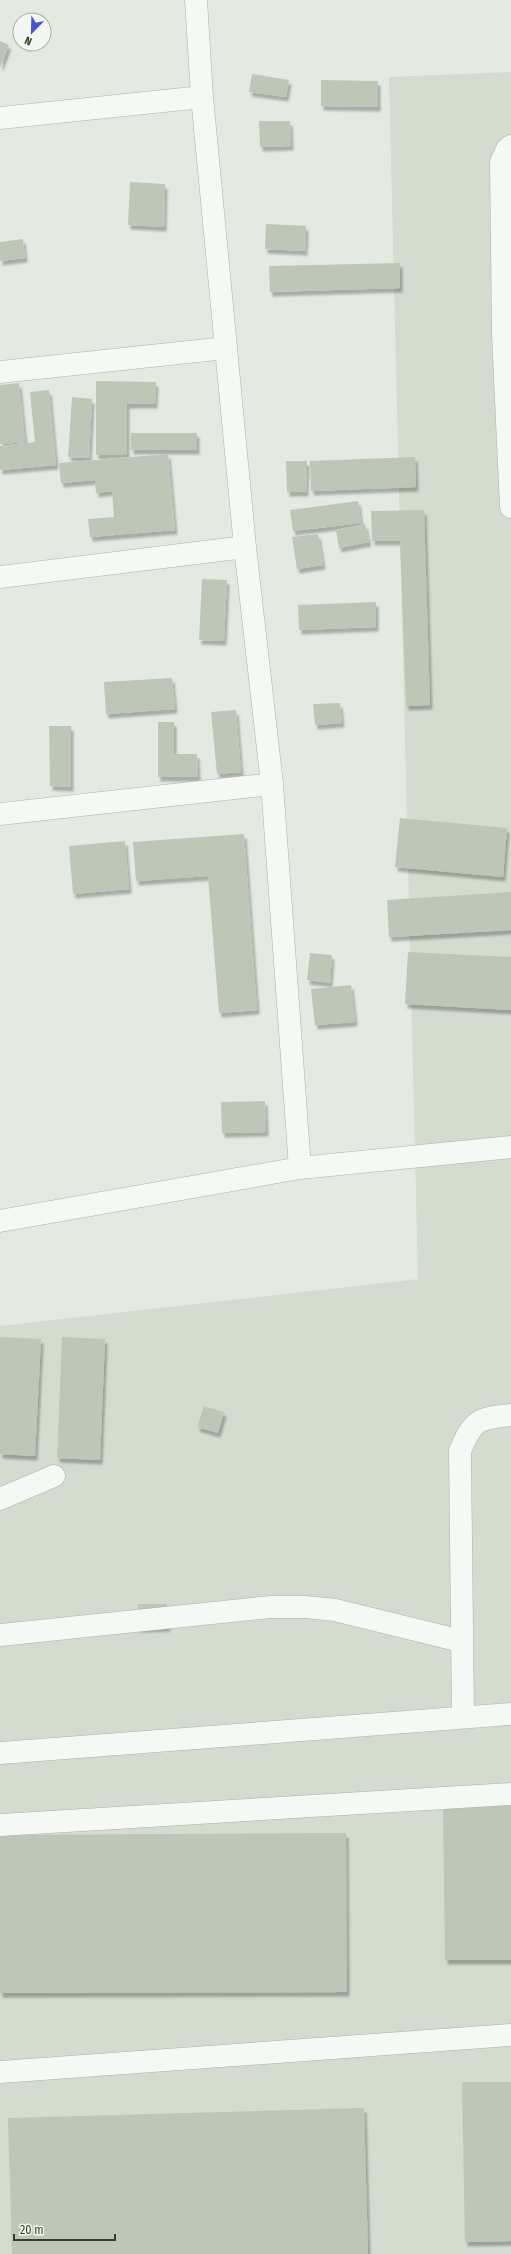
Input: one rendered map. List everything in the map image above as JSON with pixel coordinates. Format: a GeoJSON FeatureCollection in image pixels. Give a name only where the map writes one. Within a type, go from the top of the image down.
{"type":"FeatureCollection","features":[{"type":"Feature","properties":{"kind":"street"},"geometry":{"type":"LineString","coordinates":[[196,0],[202,96],[245,547],[272,784],[300,1168]]}},
{"type":"Feature","properties":{"kind":"street"},"geometry":{"type":"LineString","coordinates":[[0,118],[202,96]]}},
{"type":"Feature","properties":{"kind":"street"},"geometry":{"type":"LineString","coordinates":[[511,146],[507,149],[501,162],[511,507]]}},
{"type":"Feature","properties":{"kind":"street"},"geometry":{"type":"LineString","coordinates":[[0,372],[226,348]]}},
{"type":"Feature","properties":{"kind":"street"},"geometry":{"type":"LineString","coordinates":[[0,577],[245,547]]}},
{"type":"Feature","properties":{"kind":"street"},"geometry":{"type":"LineString","coordinates":[[0,814],[272,784]]}},
{"type":"Feature","properties":{"kind":"street"},"geometry":{"type":"LineString","coordinates":[[0,1222],[300,1168],[511,1146]]}},
{"type":"Feature","properties":{"kind":"street"},"geometry":{"type":"LineString","coordinates":[[463,1717],[460,1451],[469,1430],[486,1417],[511,1415]]}},
{"type":"Feature","properties":{"kind":"street"},"geometry":{"type":"LineString","coordinates":[[0,1499],[54,1476]]}},
{"type":"Feature","properties":{"kind":"street"},"geometry":{"type":"LineString","coordinates":[[0,1635],[270,1607],[306,1607],[335,1610],[461,1641]]}},
{"type":"Feature","properties":{"kind":"street"},"geometry":{"type":"LineString","coordinates":[[0,1753],[511,1714]]}},
{"type":"Feature","properties":{"kind":"street"},"geometry":{"type":"LineString","coordinates":[[0,1825],[511,1794]]}},
{"type":"Feature","properties":{"kind":"street"},"geometry":{"type":"LineString","coordinates":[[0,2072],[511,2035]]}},
{"type":"Feature","properties":{"kind":"shaded area"},"geometry":{"type":"Polygon","coordinates":[[[511,72],[511,2254],[0,2254],[0,1326],[418,1279],[389,77],[511,72]]]}},
{"type":"Feature","properties":{"kind":"building"},"geometry":{"type":"Polygon","coordinates":[[[0,41],[9,45],[0,68],[0,41]]]}},
{"type":"Feature","properties":{"kind":"building"},"geometry":{"type":"Polygon","coordinates":[[[252,74],[289,80],[286,97],[249,92],[252,74]]]}},
{"type":"Feature","properties":{"kind":"building"},"geometry":{"type":"Polygon","coordinates":[[[321,80],[378,81],[378,107],[321,106],[321,80]]]}},
{"type":"Feature","properties":{"kind":"building"},"geometry":{"type":"Polygon","coordinates":[[[259,121],[290,121],[291,146],[260,147],[259,121]]]}},
{"type":"Feature","properties":{"kind":"building"},"geometry":{"type":"Polygon","coordinates":[[[130,182],[165,184],[164,227],[128,225],[130,182]]]}},
{"type":"Feature","properties":{"kind":"building"},"geometry":{"type":"Polygon","coordinates":[[[266,224],[306,226],[305,251],[265,249],[266,224]]]}},
{"type":"Feature","properties":{"kind":"building"},"geometry":{"type":"Polygon","coordinates":[[[23,239],[25,258],[0,261],[0,242],[23,239]]]}},
{"type":"Feature","properties":{"kind":"building"},"geometry":{"type":"Polygon","coordinates":[[[400,263],[400,288],[270,292],[269,266],[400,263]]]}},
{"type":"Feature","properties":{"kind":"building"},"geometry":{"type":"Polygon","coordinates":[[[96,381],[156,382],[155,404],[127,404],[127,454],[96,455],[96,381]]]}},
{"type":"Feature","properties":{"kind":"building"},"geometry":{"type":"Polygon","coordinates":[[[19,383],[25,442],[0,444],[0,385],[19,383]]]}},
{"type":"Feature","properties":{"kind":"building"},"geometry":{"type":"Polygon","coordinates":[[[49,390],[56,465],[0,470],[0,446],[35,442],[30,392],[49,390]]]}},
{"type":"Feature","properties":{"kind":"building"},"geometry":{"type":"Polygon","coordinates":[[[72,397],[92,399],[89,458],[68,457],[72,397]]]}},
{"type":"Feature","properties":{"kind":"building"},"geometry":{"type":"Polygon","coordinates":[[[131,433],[197,433],[197,450],[131,450],[131,433]]]}},
{"type":"Feature","properties":{"kind":"building"},"geometry":{"type":"Polygon","coordinates":[[[168,454],[175,530],[90,537],[88,519],[114,517],[112,491],[96,493],[95,480],[61,483],[59,463],[168,454]]]}},
{"type":"Feature","properties":{"kind":"building"},"geometry":{"type":"Polygon","coordinates":[[[415,457],[416,487],[311,491],[310,461],[415,457]]]}},
{"type":"Feature","properties":{"kind":"building"},"geometry":{"type":"Polygon","coordinates":[[[286,461],[307,461],[306,492],[287,492],[286,461]]]}},
{"type":"Feature","properties":{"kind":"building"},"geometry":{"type":"Polygon","coordinates":[[[358,501],[361,523],[293,531],[290,510],[358,501]]]}},
{"type":"Feature","properties":{"kind":"building"},"geometry":{"type":"Polygon","coordinates":[[[424,510],[430,705],[406,706],[400,541],[372,541],[371,511],[424,510]]]}},
{"type":"Feature","properties":{"kind":"building"},"geometry":{"type":"Polygon","coordinates":[[[365,524],[369,542],[339,548],[336,530],[365,524]]]}},
{"type":"Feature","properties":{"kind":"building"},"geometry":{"type":"Polygon","coordinates":[[[318,534],[323,565],[297,569],[292,537],[318,534]]]}},
{"type":"Feature","properties":{"kind":"building"},"geometry":{"type":"Polygon","coordinates":[[[202,579],[227,580],[224,641],[199,640],[202,579]]]}},
{"type":"Feature","properties":{"kind":"building"},"geometry":{"type":"Polygon","coordinates":[[[376,602],[376,627],[299,630],[298,605],[376,602]]]}},
{"type":"Feature","properties":{"kind":"building"},"geometry":{"type":"Polygon","coordinates":[[[172,678],[175,709],[106,714],[104,682],[172,678]]]}},
{"type":"Feature","properties":{"kind":"building"},"geometry":{"type":"Polygon","coordinates":[[[340,703],[342,723],[315,725],[313,704],[340,703]]]}},
{"type":"Feature","properties":{"kind":"building"},"geometry":{"type":"Polygon","coordinates":[[[236,710],[241,772],[217,774],[211,712],[236,710]]]}},
{"type":"Feature","properties":{"kind":"building"},"geometry":{"type":"Polygon","coordinates":[[[158,722],[174,722],[174,754],[197,754],[198,777],[158,777],[158,722]]]}},
{"type":"Feature","properties":{"kind":"building"},"geometry":{"type":"Polygon","coordinates":[[[49,726],[71,726],[71,787],[50,786],[49,726]]]}},
{"type":"Feature","properties":{"kind":"building"},"geometry":{"type":"Polygon","coordinates":[[[400,818],[507,828],[503,877],[395,867],[400,818]]]}},
{"type":"Feature","properties":{"kind":"building"},"geometry":{"type":"Polygon","coordinates":[[[244,834],[257,1010],[219,1013],[208,876],[136,881],[133,842],[244,834]]]}},
{"type":"Feature","properties":{"kind":"building"},"geometry":{"type":"Polygon","coordinates":[[[125,841],[129,889],[73,894],[69,846],[125,841]]]}},
{"type":"Feature","properties":{"kind":"building"},"geometry":{"type":"Polygon","coordinates":[[[511,892],[511,930],[389,937],[387,900],[511,892]]]}},
{"type":"Feature","properties":{"kind":"building"},"geometry":{"type":"Polygon","coordinates":[[[408,952],[511,957],[511,1010],[405,1004],[408,952]]]}},
{"type":"Feature","properties":{"kind":"building"},"geometry":{"type":"Polygon","coordinates":[[[310,953],[332,955],[330,983],[307,980],[310,953]]]}},
{"type":"Feature","properties":{"kind":"building"},"geometry":{"type":"Polygon","coordinates":[[[351,985],[355,1022],[315,1025],[311,989],[351,985]]]}},
{"type":"Feature","properties":{"kind":"building"},"geometry":{"type":"Polygon","coordinates":[[[265,1101],[266,1132],[222,1133],[221,1102],[265,1101]]]}},
{"type":"Feature","properties":{"kind":"building"},"geometry":{"type":"Polygon","coordinates":[[[0,1337],[41,1339],[35,1456],[0,1454],[0,1337]]]}},
{"type":"Feature","properties":{"kind":"building"},"geometry":{"type":"Polygon","coordinates":[[[62,1337],[105,1339],[100,1460],[57,1458],[62,1337]]]}},
{"type":"Feature","properties":{"kind":"building"},"geometry":{"type":"Polygon","coordinates":[[[204,1406],[224,1412],[218,1433],[197,1427],[204,1406]]]}},
{"type":"Feature","properties":{"kind":"building"},"geometry":{"type":"Polygon","coordinates":[[[138,1604],[167,1604],[168,1627],[138,1628],[138,1604]]]}},
{"type":"Feature","properties":{"kind":"building"},"geometry":{"type":"Polygon","coordinates":[[[443,1803],[511,1803],[511,1960],[445,1960],[443,1803]]]}},
{"type":"Feature","properties":{"kind":"building"},"geometry":{"type":"Polygon","coordinates":[[[346,1833],[347,1992],[0,1993],[0,1835],[346,1833]]]}},
{"type":"Feature","properties":{"kind":"building"},"geometry":{"type":"Polygon","coordinates":[[[462,2082],[511,2082],[511,2241],[465,2242],[462,2082]]]}},
{"type":"Feature","properties":{"kind":"building"},"geometry":{"type":"Polygon","coordinates":[[[364,2108],[368,2254],[12,2254],[8,2118],[364,2108]]]}}]}
